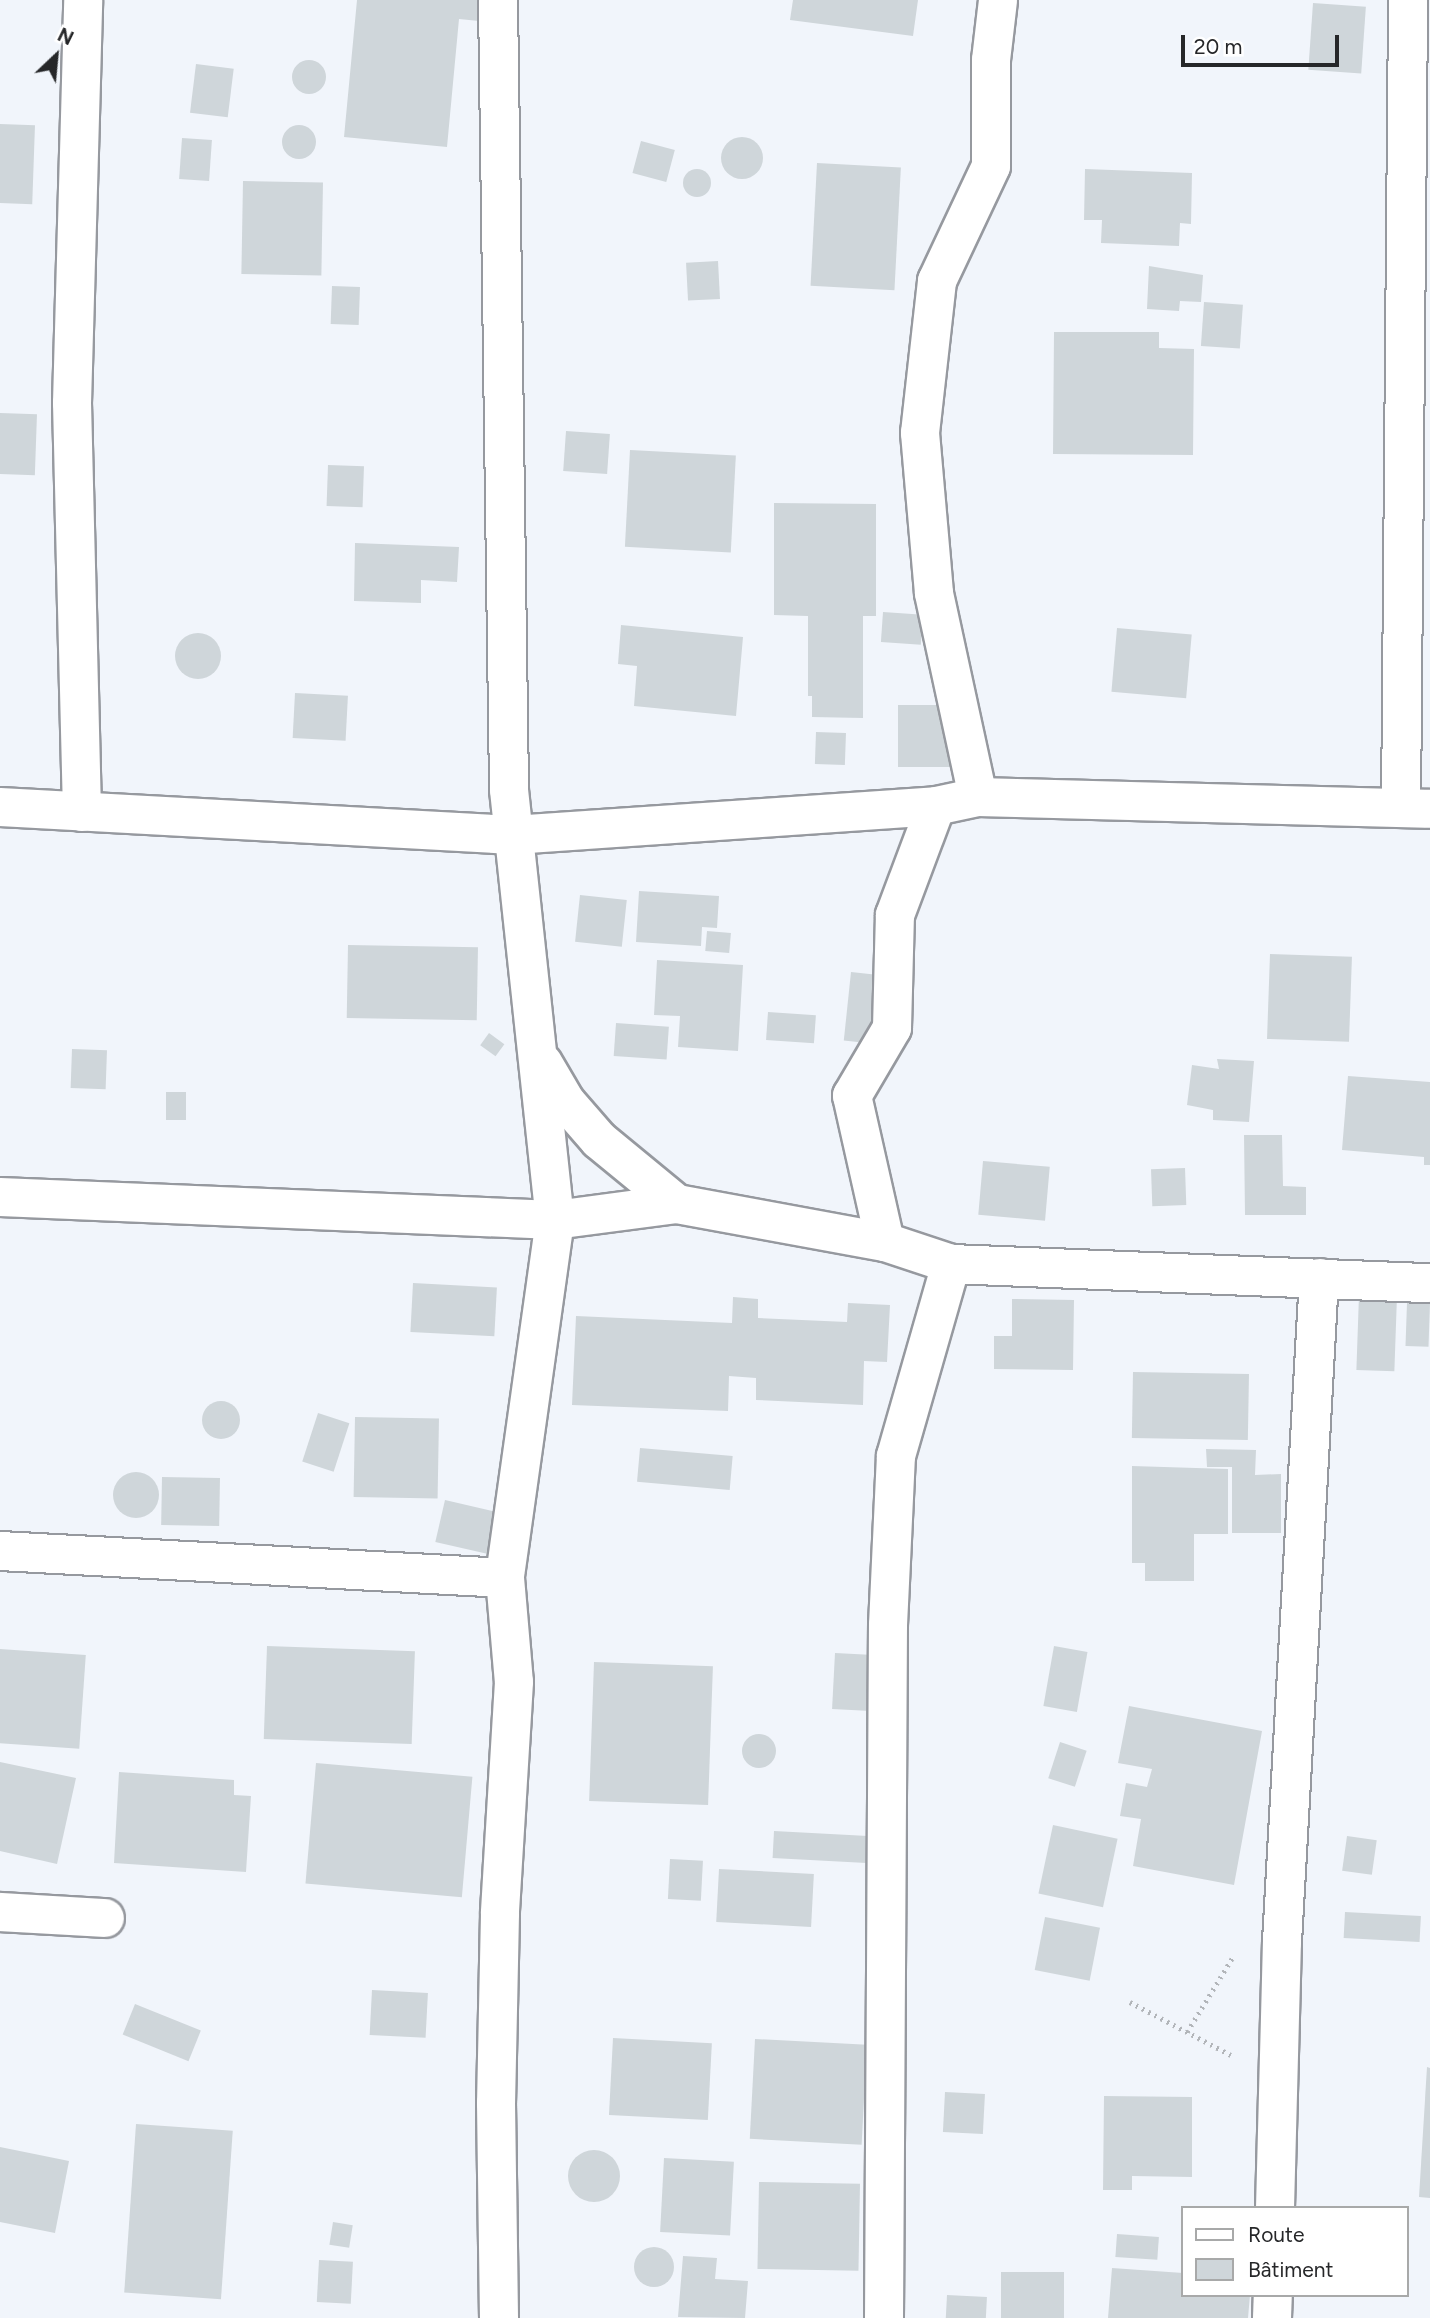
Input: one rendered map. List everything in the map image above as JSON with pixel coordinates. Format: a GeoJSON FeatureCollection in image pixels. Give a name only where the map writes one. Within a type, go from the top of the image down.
{"type":"FeatureCollection","features":[{"type":"Feature","properties":{"kind":"street"},"geometry":{"type":"LineString","coordinates":[[82,812],[72,403],[83,0]]}},
{"type":"Feature","properties":{"kind":"street"},"geometry":{"type":"LineString","coordinates":[[498,0],[509,790],[555,1220],[505,1578],[514,1682],[500,1914],[496,2103],[499,2318]]}},
{"type":"Feature","properties":{"kind":"street"},"geometry":{"type":"LineString","coordinates":[[978,797],[934,593],[920,433],[937,281],[991,166],[991,60],[998,0]]}},
{"type":"Feature","properties":{"kind":"street"},"geometry":{"type":"LineString","coordinates":[[0,807],[513,835],[936,806],[978,797],[1415,808],[1408,0]]}},
{"type":"Feature","properties":{"kind":"street"},"geometry":{"type":"LineString","coordinates":[[885,1242],[852,1096],[892,1028],[895,915],[936,806]]}},
{"type":"Feature","properties":{"kind":"street"},"geometry":{"type":"LineString","coordinates":[[539,1056],[566,1102],[599,1140],[677,1204]]}},
{"type":"Feature","properties":{"kind":"street"},"geometry":{"type":"LineString","coordinates":[[0,1197],[555,1220],[677,1204],[885,1242],[951,1264],[1430,1283]]}},
{"type":"Feature","properties":{"kind":"street"},"geometry":{"type":"LineString","coordinates":[[884,2318],[888,1625],[896,1456],[951,1264]]}},
{"type":"Feature","properties":{"kind":"street"},"geometry":{"type":"LineString","coordinates":[[1275,2206],[1282,1941],[1319,1279]]}},
{"type":"Feature","properties":{"kind":"street"},"geometry":{"type":"LineString","coordinates":[[0,1551],[505,1578]]}},
{"type":"Feature","properties":{"kind":"street"},"geometry":{"type":"LineString","coordinates":[[0,1912],[105,1918]]}},
{"type":"Feature","properties":{"kind":"street"},"geometry":{"type":"LineString","coordinates":[[1272,2318],[1273,2297]]}},
{"type":"Feature","properties":{"kind":"path"},"geometry":{"type":"LineString","coordinates":[[1187,2032],[1233,1955],[1282,1941]]}},
{"type":"Feature","properties":{"kind":"path"},"geometry":{"type":"LineString","coordinates":[[1130,2002],[1279,2079]]}},
{"type":"Feature","properties":{"kind":"building"},"geometry":{"type":"Polygon","coordinates":[[[357,0],[491,0],[489,22],[459,19],[447,147],[344,137],[357,0]]]}},
{"type":"Feature","properties":{"kind":"building"},"geometry":{"type":"Polygon","coordinates":[[[793,0],[918,0],[913,36],[790,20],[793,0]]]}},
{"type":"Feature","properties":{"kind":"building"},"geometry":{"type":"Polygon","coordinates":[[[1313,3],[1366,7],[1361,74],[1308,70],[1313,3]]]}},
{"type":"Feature","properties":{"kind":"building"},"geometry":{"type":"Polygon","coordinates":[[[309,60],[321,65],[326,77],[321,89],[309,94],[297,89],[292,77],[297,65],[309,60]]]}},
{"type":"Feature","properties":{"kind":"building"},"geometry":{"type":"Polygon","coordinates":[[[196,64],[234,69],[228,117],[190,113],[196,64]]]}},
{"type":"Feature","properties":{"kind":"building"},"geometry":{"type":"Polygon","coordinates":[[[0,124],[35,125],[32,204],[0,203],[0,124]]]}},
{"type":"Feature","properties":{"kind":"building"},"geometry":{"type":"Polygon","coordinates":[[[299,125],[311,130],[316,142],[311,154],[299,159],[287,154],[282,142],[287,130],[299,125]]]}},
{"type":"Feature","properties":{"kind":"building"},"geometry":{"type":"Polygon","coordinates":[[[742,137],[757,143],[763,158],[757,173],[742,179],[727,173],[721,158],[727,143],[742,137]]]}},
{"type":"Feature","properties":{"kind":"building"},"geometry":{"type":"Polygon","coordinates":[[[182,138],[212,140],[209,181],[179,179],[182,138]]]}},
{"type":"Feature","properties":{"kind":"building"},"geometry":{"type":"Polygon","coordinates":[[[641,141],[675,150],[666,182],[632,173],[641,141]]]}},
{"type":"Feature","properties":{"kind":"building"},"geometry":{"type":"Polygon","coordinates":[[[817,163],[901,167],[894,290],[811,286],[817,163]]]}},
{"type":"Feature","properties":{"kind":"building"},"geometry":{"type":"Polygon","coordinates":[[[697,169],[707,173],[711,183],[707,193],[697,197],[687,193],[683,183],[687,173],[697,169]]]}},
{"type":"Feature","properties":{"kind":"building"},"geometry":{"type":"Polygon","coordinates":[[[1085,169],[1192,173],[1191,224],[1180,223],[1179,246],[1101,243],[1102,220],[1084,220],[1085,169]]]}},
{"type":"Feature","properties":{"kind":"building"},"geometry":{"type":"Polygon","coordinates":[[[243,181],[323,182],[321,275],[241,274],[243,181]]]}},
{"type":"Feature","properties":{"kind":"building"},"geometry":{"type":"Polygon","coordinates":[[[718,261],[720,299],[688,301],[686,263],[718,261]]]}},
{"type":"Feature","properties":{"kind":"building"},"geometry":{"type":"Polygon","coordinates":[[[1149,266],[1203,275],[1201,302],[1180,301],[1179,311],[1147,309],[1149,266]]]}},
{"type":"Feature","properties":{"kind":"building"},"geometry":{"type":"Polygon","coordinates":[[[332,286],[360,287],[359,325],[331,324],[332,286]]]}},
{"type":"Feature","properties":{"kind":"building"},"geometry":{"type":"Polygon","coordinates":[[[1204,302],[1243,305],[1240,349],[1201,346],[1204,302]]]}},
{"type":"Feature","properties":{"kind":"building"},"geometry":{"type":"Polygon","coordinates":[[[1054,332],[1159,332],[1159,348],[1194,349],[1193,455],[1053,454],[1054,332]]]}},
{"type":"Feature","properties":{"kind":"building"},"geometry":{"type":"Polygon","coordinates":[[[0,413],[37,414],[35,475],[0,474],[0,413]]]}},
{"type":"Feature","properties":{"kind":"building"},"geometry":{"type":"Polygon","coordinates":[[[566,431],[610,434],[607,474],[563,471],[566,431]]]}},
{"type":"Feature","properties":{"kind":"building"},"geometry":{"type":"Polygon","coordinates":[[[630,450],[736,456],[731,552],[625,547],[630,450]]]}},
{"type":"Feature","properties":{"kind":"building"},"geometry":{"type":"Polygon","coordinates":[[[328,465],[364,466],[363,507],[327,506],[328,465]]]}},
{"type":"Feature","properties":{"kind":"building"},"geometry":{"type":"Polygon","coordinates":[[[774,503],[876,504],[876,616],[863,616],[863,718],[812,717],[812,696],[808,696],[808,616],[774,615],[774,503]]]}},
{"type":"Feature","properties":{"kind":"building"},"geometry":{"type":"Polygon","coordinates":[[[355,543],[459,547],[457,582],[421,580],[421,603],[354,601],[355,543]]]}},
{"type":"Feature","properties":{"kind":"building"},"geometry":{"type":"Polygon","coordinates":[[[883,612],[923,615],[921,645],[881,642],[883,612]]]}},
{"type":"Feature","properties":{"kind":"building"},"geometry":{"type":"Polygon","coordinates":[[[621,625],[743,637],[736,716],[634,706],[637,666],[618,664],[621,625]]]}},
{"type":"Feature","properties":{"kind":"building"},"geometry":{"type":"Polygon","coordinates":[[[1117,628],[1192,635],[1186,698],[1111,692],[1117,628]]]}},
{"type":"Feature","properties":{"kind":"building"},"geometry":{"type":"Polygon","coordinates":[[[198,633],[214,640],[221,656],[214,672],[198,679],[182,672],[175,656],[182,640],[198,633]]]}},
{"type":"Feature","properties":{"kind":"building"},"geometry":{"type":"Polygon","coordinates":[[[295,693],[348,696],[346,741],[293,738],[295,693]]]}},
{"type":"Feature","properties":{"kind":"building"},"geometry":{"type":"Polygon","coordinates":[[[898,705],[951,705],[951,767],[898,767],[898,705]]]}},
{"type":"Feature","properties":{"kind":"building"},"geometry":{"type":"Polygon","coordinates":[[[816,732],[846,733],[845,765],[815,764],[816,732]]]}},
{"type":"Feature","properties":{"kind":"building"},"geometry":{"type":"Polygon","coordinates":[[[639,891],[719,896],[717,928],[702,927],[701,946],[636,942],[639,891]]]}},
{"type":"Feature","properties":{"kind":"building"},"geometry":{"type":"Polygon","coordinates":[[[580,895],[627,900],[622,947],[575,942],[580,895]]]}},
{"type":"Feature","properties":{"kind":"building"},"geometry":{"type":"Polygon","coordinates":[[[707,931],[731,933],[729,953],[705,951],[707,931]]]}},
{"type":"Feature","properties":{"kind":"building"},"geometry":{"type":"Polygon","coordinates":[[[348,945],[478,947],[477,1020],[347,1018],[348,945]]]}},
{"type":"Feature","properties":{"kind":"building"},"geometry":{"type":"Polygon","coordinates":[[[1270,954],[1352,957],[1349,1042],[1267,1039],[1270,954]]]}},
{"type":"Feature","properties":{"kind":"building"},"geometry":{"type":"Polygon","coordinates":[[[657,960],[743,965],[738,1051],[678,1047],[680,1016],[654,1015],[657,960]]]}},
{"type":"Feature","properties":{"kind":"building"},"geometry":{"type":"Polygon","coordinates":[[[851,972],[881,975],[874,1044],[844,1041],[851,972]]]}},
{"type":"Feature","properties":{"kind":"building"},"geometry":{"type":"Polygon","coordinates":[[[768,1012],[816,1015],[814,1043],[766,1040],[768,1012]]]}},
{"type":"Feature","properties":{"kind":"building"},"geometry":{"type":"Polygon","coordinates":[[[616,1023],[669,1027],[667,1060],[614,1056],[616,1023]]]}},
{"type":"Feature","properties":{"kind":"building"},"geometry":{"type":"Polygon","coordinates":[[[489,1033],[504,1044],[496,1056],[480,1045],[489,1033]]]}},
{"type":"Feature","properties":{"kind":"building"},"geometry":{"type":"Polygon","coordinates":[[[72,1049],[107,1050],[106,1089],[71,1088],[72,1049]]]}},
{"type":"Feature","properties":{"kind":"building"},"geometry":{"type":"Polygon","coordinates":[[[1217,1059],[1254,1061],[1249,1122],[1213,1120],[1213,1110],[1187,1105],[1192,1065],[1219,1069],[1217,1059]]]}},
{"type":"Feature","properties":{"kind":"building"},"geometry":{"type":"Polygon","coordinates":[[[1348,1076],[1430,1082],[1430,1165],[1424,1165],[1424,1157],[1342,1150],[1348,1076]]]}},
{"type":"Feature","properties":{"kind":"building"},"geometry":{"type":"Polygon","coordinates":[[[166,1092],[186,1092],[186,1120],[166,1120],[166,1092]]]}},
{"type":"Feature","properties":{"kind":"building"},"geometry":{"type":"Polygon","coordinates":[[[1244,1135],[1282,1135],[1283,1186],[1306,1187],[1306,1215],[1245,1215],[1244,1135]]]}},
{"type":"Feature","properties":{"kind":"building"},"geometry":{"type":"Polygon","coordinates":[[[983,1161],[1050,1167],[1045,1221],[978,1215],[983,1161]]]}},
{"type":"Feature","properties":{"kind":"building"},"geometry":{"type":"Polygon","coordinates":[[[1185,1168],[1186,1205],[1152,1206],[1151,1169],[1185,1168]]]}},
{"type":"Feature","properties":{"kind":"building"},"geometry":{"type":"Polygon","coordinates":[[[413,1283],[497,1287],[494,1336],[410,1332],[413,1283]]]}},
{"type":"Feature","properties":{"kind":"building"},"geometry":{"type":"Polygon","coordinates":[[[1359,1295],[1397,1296],[1394,1371],[1356,1370],[1359,1295]]]}},
{"type":"Feature","properties":{"kind":"building"},"geometry":{"type":"Polygon","coordinates":[[[733,1297],[758,1299],[758,1318],[847,1322],[848,1303],[890,1305],[887,1362],[864,1361],[863,1405],[756,1400],[756,1378],[729,1376],[728,1411],[572,1405],[576,1316],[732,1323],[733,1297]]]}},
{"type":"Feature","properties":{"kind":"building"},"geometry":{"type":"Polygon","coordinates":[[[1012,1299],[1074,1300],[1073,1370],[994,1369],[994,1336],[1012,1336],[1012,1299]]]}},
{"type":"Feature","properties":{"kind":"building"},"geometry":{"type":"Polygon","coordinates":[[[1407,1303],[1430,1304],[1428,1347],[1405,1346],[1407,1303]]]}},
{"type":"Feature","properties":{"kind":"building"},"geometry":{"type":"Polygon","coordinates":[[[1133,1372],[1249,1374],[1248,1440],[1132,1438],[1133,1372]]]}},
{"type":"Feature","properties":{"kind":"building"},"geometry":{"type":"Polygon","coordinates":[[[221,1401],[234,1407],[240,1420],[234,1433],[221,1439],[208,1433],[202,1420],[208,1407],[221,1401]]]}},
{"type":"Feature","properties":{"kind":"building"},"geometry":{"type":"Polygon","coordinates":[[[318,1413],[349,1423],[334,1472],[302,1462],[318,1413]]]}},
{"type":"Feature","properties":{"kind":"building"},"geometry":{"type":"Polygon","coordinates":[[[355,1417],[439,1418],[438,1498],[354,1497],[355,1417]]]}},
{"type":"Feature","properties":{"kind":"building"},"geometry":{"type":"Polygon","coordinates":[[[640,1448],[733,1456],[730,1490],[637,1482],[640,1448]]]}},
{"type":"Feature","properties":{"kind":"building"},"geometry":{"type":"Polygon","coordinates":[[[1206,1449],[1256,1450],[1255,1475],[1281,1474],[1281,1533],[1232,1533],[1232,1467],[1207,1467],[1206,1449]]]}},
{"type":"Feature","properties":{"kind":"building"},"geometry":{"type":"Polygon","coordinates":[[[1132,1466],[1228,1469],[1228,1534],[1194,1534],[1194,1581],[1145,1581],[1145,1563],[1132,1563],[1132,1466]]]}},
{"type":"Feature","properties":{"kind":"building"},"geometry":{"type":"Polygon","coordinates":[[[136,1472],[152,1479],[159,1495],[152,1511],[136,1518],[120,1511],[113,1495],[120,1479],[136,1472]]]}},
{"type":"Feature","properties":{"kind":"building"},"geometry":{"type":"Polygon","coordinates":[[[162,1477],[220,1478],[219,1526],[161,1525],[162,1477]]]}},
{"type":"Feature","properties":{"kind":"building"},"geometry":{"type":"Polygon","coordinates":[[[445,1500],[497,1512],[487,1554],[435,1542],[445,1500]]]}},
{"type":"Feature","properties":{"kind":"building"},"geometry":{"type":"Polygon","coordinates":[[[267,1646],[415,1651],[412,1744],[264,1739],[267,1646]]]}},
{"type":"Feature","properties":{"kind":"building"},"geometry":{"type":"Polygon","coordinates":[[[1054,1646],[1087,1652],[1077,1712],[1043,1706],[1054,1646]]]}},
{"type":"Feature","properties":{"kind":"building"},"geometry":{"type":"Polygon","coordinates":[[[0,1649],[86,1655],[79,1749],[0,1743],[0,1649]]]}},
{"type":"Feature","properties":{"kind":"building"},"geometry":{"type":"Polygon","coordinates":[[[835,1653],[869,1655],[866,1711],[832,1709],[835,1653]]]}},
{"type":"Feature","properties":{"kind":"building"},"geometry":{"type":"Polygon","coordinates":[[[594,1662],[713,1666],[708,1805],[589,1801],[594,1662]]]}},
{"type":"Feature","properties":{"kind":"building"},"geometry":{"type":"Polygon","coordinates":[[[1129,1706],[1262,1731],[1234,1885],[1133,1866],[1141,1819],[1120,1816],[1126,1783],[1147,1787],[1152,1769],[1118,1763],[1129,1706]]]}},
{"type":"Feature","properties":{"kind":"building"},"geometry":{"type":"Polygon","coordinates":[[[759,1734],[771,1739],[776,1751],[771,1763],[759,1768],[747,1763],[742,1751],[747,1739],[759,1734]]]}},
{"type":"Feature","properties":{"kind":"building"},"geometry":{"type":"Polygon","coordinates":[[[1060,1742],[1087,1751],[1075,1787],[1048,1778],[1060,1742]]]}},
{"type":"Feature","properties":{"kind":"building"},"geometry":{"type":"Polygon","coordinates":[[[0,1762],[76,1778],[57,1864],[0,1851],[0,1762]]]}},
{"type":"Feature","properties":{"kind":"building"},"geometry":{"type":"Polygon","coordinates":[[[316,1763],[472,1777],[462,1897],[305,1884],[316,1763]]]}},
{"type":"Feature","properties":{"kind":"building"},"geometry":{"type":"Polygon","coordinates":[[[119,1772],[234,1780],[234,1795],[251,1796],[246,1872],[114,1863],[119,1772]]]}},
{"type":"Feature","properties":{"kind":"building"},"geometry":{"type":"Polygon","coordinates":[[[1053,1825],[1118,1839],[1103,1907],[1038,1893],[1053,1825]]]}},
{"type":"Feature","properties":{"kind":"building"},"geometry":{"type":"Polygon","coordinates":[[[774,1831],[868,1836],[866,1863],[773,1858],[774,1831]]]}},
{"type":"Feature","properties":{"kind":"building"},"geometry":{"type":"Polygon","coordinates":[[[1347,1836],[1377,1840],[1372,1875],[1342,1871],[1347,1836]]]}},
{"type":"Feature","properties":{"kind":"building"},"geometry":{"type":"Polygon","coordinates":[[[670,1859],[703,1861],[701,1901],[668,1899],[670,1859]]]}},
{"type":"Feature","properties":{"kind":"building"},"geometry":{"type":"Polygon","coordinates":[[[719,1869],[814,1874],[811,1927],[716,1922],[719,1869]]]}},
{"type":"Feature","properties":{"kind":"building"},"geometry":{"type":"Polygon","coordinates":[[[1345,1912],[1421,1916],[1420,1942],[1344,1938],[1345,1912]]]}},
{"type":"Feature","properties":{"kind":"building"},"geometry":{"type":"Polygon","coordinates":[[[1045,1917],[1100,1928],[1090,1981],[1035,1970],[1045,1917]]]}},
{"type":"Feature","properties":{"kind":"building"},"geometry":{"type":"Polygon","coordinates":[[[372,1990],[428,1993],[426,2038],[370,2035],[372,1990]]]}},
{"type":"Feature","properties":{"kind":"building"},"geometry":{"type":"Polygon","coordinates":[[[135,2004],[201,2031],[188,2061],[123,2035],[135,2004]]]}},
{"type":"Feature","properties":{"kind":"building"},"geometry":{"type":"Polygon","coordinates":[[[613,2038],[712,2043],[708,2120],[609,2115],[613,2038]]]}},
{"type":"Feature","properties":{"kind":"building"},"geometry":{"type":"Polygon","coordinates":[[[755,2039],[867,2045],[862,2145],[750,2139],[755,2039]]]}},
{"type":"Feature","properties":{"kind":"building"},"geometry":{"type":"Polygon","coordinates":[[[1427,2067],[1430,2068],[1430,2198],[1419,2197],[1427,2067]]]}},
{"type":"Feature","properties":{"kind":"building"},"geometry":{"type":"Polygon","coordinates":[[[945,2092],[985,2094],[983,2134],[943,2132],[945,2092]]]}},
{"type":"Feature","properties":{"kind":"building"},"geometry":{"type":"Polygon","coordinates":[[[1104,2096],[1192,2097],[1192,2177],[1132,2176],[1132,2190],[1103,2190],[1104,2096]]]}},
{"type":"Feature","properties":{"kind":"building"},"geometry":{"type":"Polygon","coordinates":[[[136,2124],[233,2131],[221,2299],[124,2293],[136,2124]]]}},
{"type":"Feature","properties":{"kind":"building"},"geometry":{"type":"Polygon","coordinates":[[[0,2147],[69,2161],[55,2233],[0,2222],[0,2147]]]}},
{"type":"Feature","properties":{"kind":"building"},"geometry":{"type":"Polygon","coordinates":[[[594,2150],[613,2157],[620,2176],[613,2195],[594,2202],[575,2195],[568,2176],[575,2157],[594,2150]]]}},
{"type":"Feature","properties":{"kind":"building"},"geometry":{"type":"Polygon","coordinates":[[[664,2158],[734,2162],[730,2236],[660,2232],[664,2158]]]}},
{"type":"Feature","properties":{"kind":"building"},"geometry":{"type":"Polygon","coordinates":[[[759,2182],[860,2184],[858,2271],[757,2269],[759,2182]]]}},
{"type":"Feature","properties":{"kind":"building"},"geometry":{"type":"Polygon","coordinates":[[[333,2222],[353,2225],[349,2248],[329,2245],[333,2222]]]}},
{"type":"Feature","properties":{"kind":"building"},"geometry":{"type":"Polygon","coordinates":[[[1117,2234],[1159,2237],[1157,2260],[1115,2257],[1117,2234]]]}},
{"type":"Feature","properties":{"kind":"building"},"geometry":{"type":"Polygon","coordinates":[[[654,2247],[662,2248],[668,2253],[673,2259],[673,2275],[668,2281],[662,2286],[654,2287],[646,2286],[640,2281],[635,2275],[634,2267],[635,2259],[640,2253],[646,2248],[654,2247]]]}},
{"type":"Feature","properties":{"kind":"building"},"geometry":{"type":"Polygon","coordinates":[[[683,2256],[717,2258],[715,2279],[748,2281],[745,2318],[678,2317],[683,2256]]]}},
{"type":"Feature","properties":{"kind":"building"},"geometry":{"type":"Polygon","coordinates":[[[319,2260],[353,2262],[351,2304],[317,2302],[319,2260]]]}},
{"type":"Feature","properties":{"kind":"building"},"geometry":{"type":"Polygon","coordinates":[[[1112,2268],[1182,2273],[1182,2297],[1250,2297],[1248,2318],[1108,2318],[1112,2268]]]}},
{"type":"Feature","properties":{"kind":"building"},"geometry":{"type":"Polygon","coordinates":[[[1001,2272],[1064,2272],[1064,2318],[1001,2318],[1001,2272]]]}},
{"type":"Feature","properties":{"kind":"building"},"geometry":{"type":"Polygon","coordinates":[[[947,2295],[987,2297],[986,2318],[946,2318],[947,2295]]]}}]}
